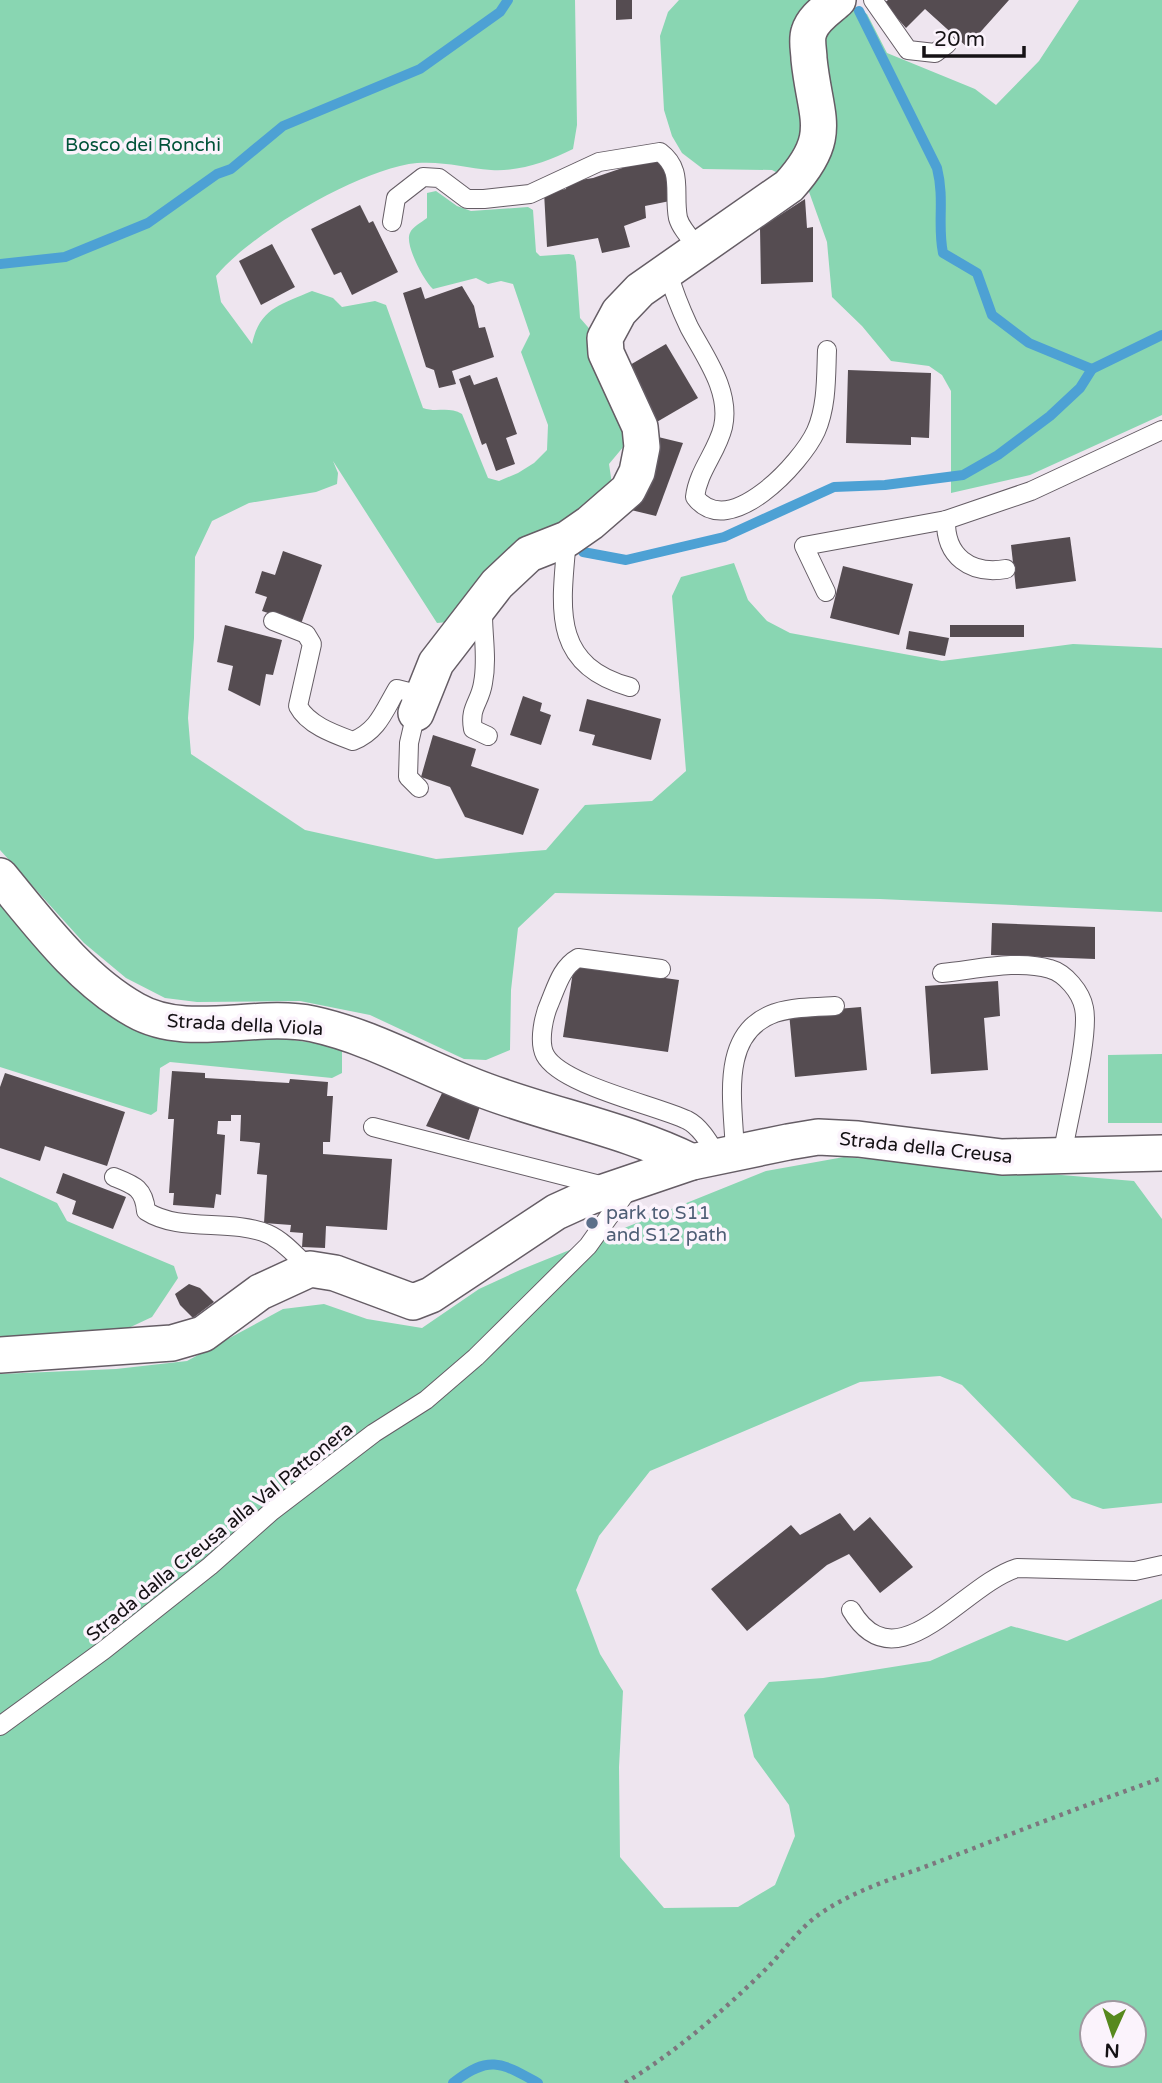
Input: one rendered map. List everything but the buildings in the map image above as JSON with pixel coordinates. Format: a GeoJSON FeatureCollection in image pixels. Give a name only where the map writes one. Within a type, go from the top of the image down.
{"type":"FeatureCollection","features":[{"type":"Feature","properties":{"kind":"street"},"geometry":{"type":"LineString","coordinates":[[419,704],[436,663],[512,568],[529,554],[568,539],[628,490],[638,472],[642,447],[640,427],[608,360],[605,338],[619,312],[640,290],[789,186],[809,164],[821,125],[810,72],[809,32],[816,19],[838,0]]}},
{"type":"Feature","properties":{"kind":"street","name":"Strada della Viola"},"geometry":{"type":"LineString","coordinates":[[0,876],[40,925],[100,986],[136,1011],[165,1022],[264,1020],[308,1023],[338,1029],[461,1082],[530,1108],[650,1144],[715,1157]]}},
{"type":"Feature","properties":{"kind":"street","name":"Strada della Creusa"},"geometry":{"type":"LineString","coordinates":[[310,1269],[335,1273],[413,1302],[431,1295],[556,1212],[624,1185],[715,1157],[818,1137],[1002,1157],[1162,1153]]}},
{"type":"Feature","properties":{"kind":"street"},"geometry":{"type":"LineString","coordinates":[[0,1355],[172,1343],[203,1334],[260,1292],[310,1269]]}},
{"type":"Feature","properties":{"kind":"lane"},"geometry":{"type":"LineString","coordinates":[[873,0],[908,50],[935,53],[947,44]]}},
{"type":"Feature","properties":{"kind":"lane"},"geometry":{"type":"LineString","coordinates":[[392,222],[396,198],[423,177],[439,178],[467,199],[484,200],[530,194],[599,162],[660,152],[671,160],[676,172],[678,220],[700,250]]}},
{"type":"Feature","properties":{"kind":"lane"},"geometry":{"type":"LineString","coordinates":[[668,272],[688,324],[718,379],[723,405],[723,426],[696,483],[695,497],[701,504],[717,509],[735,508],[755,499],[776,482],[799,456],[816,431],[825,399],[827,351]]}},
{"type":"Feature","properties":{"kind":"lane"},"geometry":{"type":"LineString","coordinates":[[827,592],[804,546],[946,520],[1031,491],[1162,430]]}},
{"type":"Feature","properties":{"kind":"lane"},"geometry":{"type":"LineString","coordinates":[[946,520],[945,537],[956,555],[971,566],[988,572],[1006,569]]}},
{"type":"Feature","properties":{"kind":"lane"},"geometry":{"type":"LineString","coordinates":[[568,539],[564,614],[567,638],[590,670],[613,682],[631,687]]}},
{"type":"Feature","properties":{"kind":"lane"},"geometry":{"type":"LineString","coordinates":[[483,602],[485,672],[483,685],[470,714],[473,729],[488,736]]}},
{"type":"Feature","properties":{"kind":"lane"},"geometry":{"type":"LineString","coordinates":[[274,621],[306,634],[312,644],[298,706],[303,716],[336,735],[353,741],[365,736],[381,721],[397,689],[419,704],[406,766],[408,778],[419,788]]}},
{"type":"Feature","properties":{"kind":"lane"},"geometry":{"type":"LineString","coordinates":[[660,969],[578,958],[567,964],[546,1010],[542,1037],[545,1055],[559,1069],[585,1082],[689,1121],[705,1136],[715,1157]]}},
{"type":"Feature","properties":{"kind":"lane"},"geometry":{"type":"LineString","coordinates":[[942,974],[1019,966],[1051,969],[1076,988],[1084,1008],[1084,1032],[1062,1157]]}},
{"type":"Feature","properties":{"kind":"lane"},"geometry":{"type":"LineString","coordinates":[[715,1157],[738,1045],[762,1019],[775,1013],[835,1006]]}},
{"type":"Feature","properties":{"kind":"lane"},"geometry":{"type":"LineString","coordinates":[[373,1126],[624,1185]]}},
{"type":"Feature","properties":{"kind":"lane"},"geometry":{"type":"LineString","coordinates":[[114,1177],[137,1186],[145,1198],[145,1211],[158,1219],[227,1224],[269,1234],[310,1269]]}},
{"type":"Feature","properties":{"kind":"lane","name":"Strada dalla Creusa alla Val Pattonera"},"geometry":{"type":"LineString","coordinates":[[0,1726],[104,1650],[283,1503],[374,1433],[426,1400],[476,1357],[588,1247],[624,1185]]}},
{"type":"Feature","properties":{"kind":"lane"},"geometry":{"type":"LineString","coordinates":[[850,1610],[868,1634],[883,1639],[906,1638],[998,1574],[1017,1568],[1135,1571],[1162,1565]]}},
{"type":"Feature","properties":{"kind":"path"},"geometry":{"type":"LineString","coordinates":[[625,2083],[660,2061],[704,2027],[819,1914],[853,1894],[1059,1813],[1162,1778]]}},
{"type":"Feature","properties":{"kind":"green space","name":"Bosco dei Ronchi"},"geometry":{"type":"Polygon","coordinates":[[[0,0],[575,0],[577,125],[573,149],[544,161],[512,169],[491,170],[417,163],[367,177],[309,205],[280,223],[232,259],[216,276],[221,302],[252,344],[260,322],[266,315],[281,304],[312,291],[333,298],[342,307],[375,301],[386,305],[423,408],[452,410],[462,414],[488,478],[499,481],[534,463],[547,450],[548,425],[521,352],[530,334],[513,284],[501,281],[488,284],[476,278],[433,289],[416,262],[409,238],[413,229],[427,218],[427,193],[436,191],[457,206],[471,211],[528,207],[533,210],[536,252],[540,256],[574,255],[580,318],[594,334],[629,440],[609,464],[612,484],[448,622],[437,623],[333,461],[338,473],[337,484],[316,492],[249,503],[212,521],[195,557],[194,638],[188,718],[191,754],[305,830],[436,859],[546,850],[585,805],[652,801],[686,771],[672,596],[681,577],[734,563],[748,600],[767,621],[790,633],[942,661],[1073,644],[1162,648],[1162,912],[880,899],[555,893],[518,928],[511,990],[510,1050],[486,1060],[464,1059],[370,1015],[300,1001],[197,1002],[165,998],[126,978],[84,943],[0,850],[0,0]]]}},
{"type":"Feature","properties":{"kind":"green space"},"geometry":{"type":"Polygon","coordinates":[[[679,0],[843,0],[867,14],[887,53],[975,89],[996,105],[1039,61],[1079,0],[1162,0],[1162,415],[1030,475],[951,493],[951,391],[942,375],[929,366],[891,361],[862,326],[832,297],[827,242],[808,189],[772,170],[703,169],[682,153],[672,136],[664,110],[660,36],[668,12],[679,0]]]}},
{"type":"Feature","properties":{"kind":"green space"},"geometry":{"type":"Polygon","coordinates":[[[0,897],[107,1009],[138,1032],[174,1041],[219,1042],[272,1037],[342,1047],[342,1073],[332,1078],[170,1062],[160,1068],[157,1111],[151,1115],[0,1067],[0,897]]]}},
{"type":"Feature","properties":{"kind":"green space"},"geometry":{"type":"Polygon","coordinates":[[[1162,1054],[1162,1123],[1108,1123],[1108,1055],[1162,1054]]]}},
{"type":"Feature","properties":{"kind":"green space"},"geometry":{"type":"Polygon","coordinates":[[[844,1157],[1134,1181],[1162,1219],[1162,1503],[1103,1509],[1072,1498],[962,1385],[940,1376],[860,1382],[650,1471],[599,1536],[576,1590],[600,1654],[623,1691],[619,1767],[620,1857],[664,1908],[738,1907],[775,1885],[795,1836],[789,1805],[754,1757],[744,1715],[769,1682],[823,1678],[930,1661],[1011,1626],[1067,1641],[1162,1599],[1162,2083],[0,2083],[0,1374],[116,1369],[187,1361],[283,1309],[324,1304],[367,1319],[422,1328],[479,1289],[766,1171],[844,1157]]]}},
{"type":"Feature","properties":{"kind":"green space"},"geometry":{"type":"Polygon","coordinates":[[[0,1177],[57,1203],[67,1221],[174,1266],[178,1278],[152,1317],[120,1332],[0,1338],[0,1177]]]}},
{"type":"Feature","properties":{"kind":"waterway"},"geometry":{"type":"LineString","coordinates":[[0,264],[65,257],[148,223],[217,174],[231,169],[283,126],[420,69],[500,12],[508,0]]}},
{"type":"Feature","properties":{"kind":"waterway"},"geometry":{"type":"LineString","coordinates":[[859,11],[937,168],[943,253],[977,273],[992,315],[1029,343],[1092,369]]}},
{"type":"Feature","properties":{"kind":"waterway"},"geometry":{"type":"LineString","coordinates":[[583,552],[626,560],[724,537],[834,487],[885,485],[963,475],[998,455],[1050,416],[1080,388],[1092,369],[1162,335]]}},
{"type":"Feature","properties":{"kind":"waterway"},"geometry":{"type":"LineString","coordinates":[[453,2083],[476,2068],[486,2065],[515,2070],[538,2083]]}},
{"type":"Feature","properties":{"kind":"place","name":"park to S11 and S12 path"},"geometry":{"type":"Point","coordinates":[592,1223]}}]}
